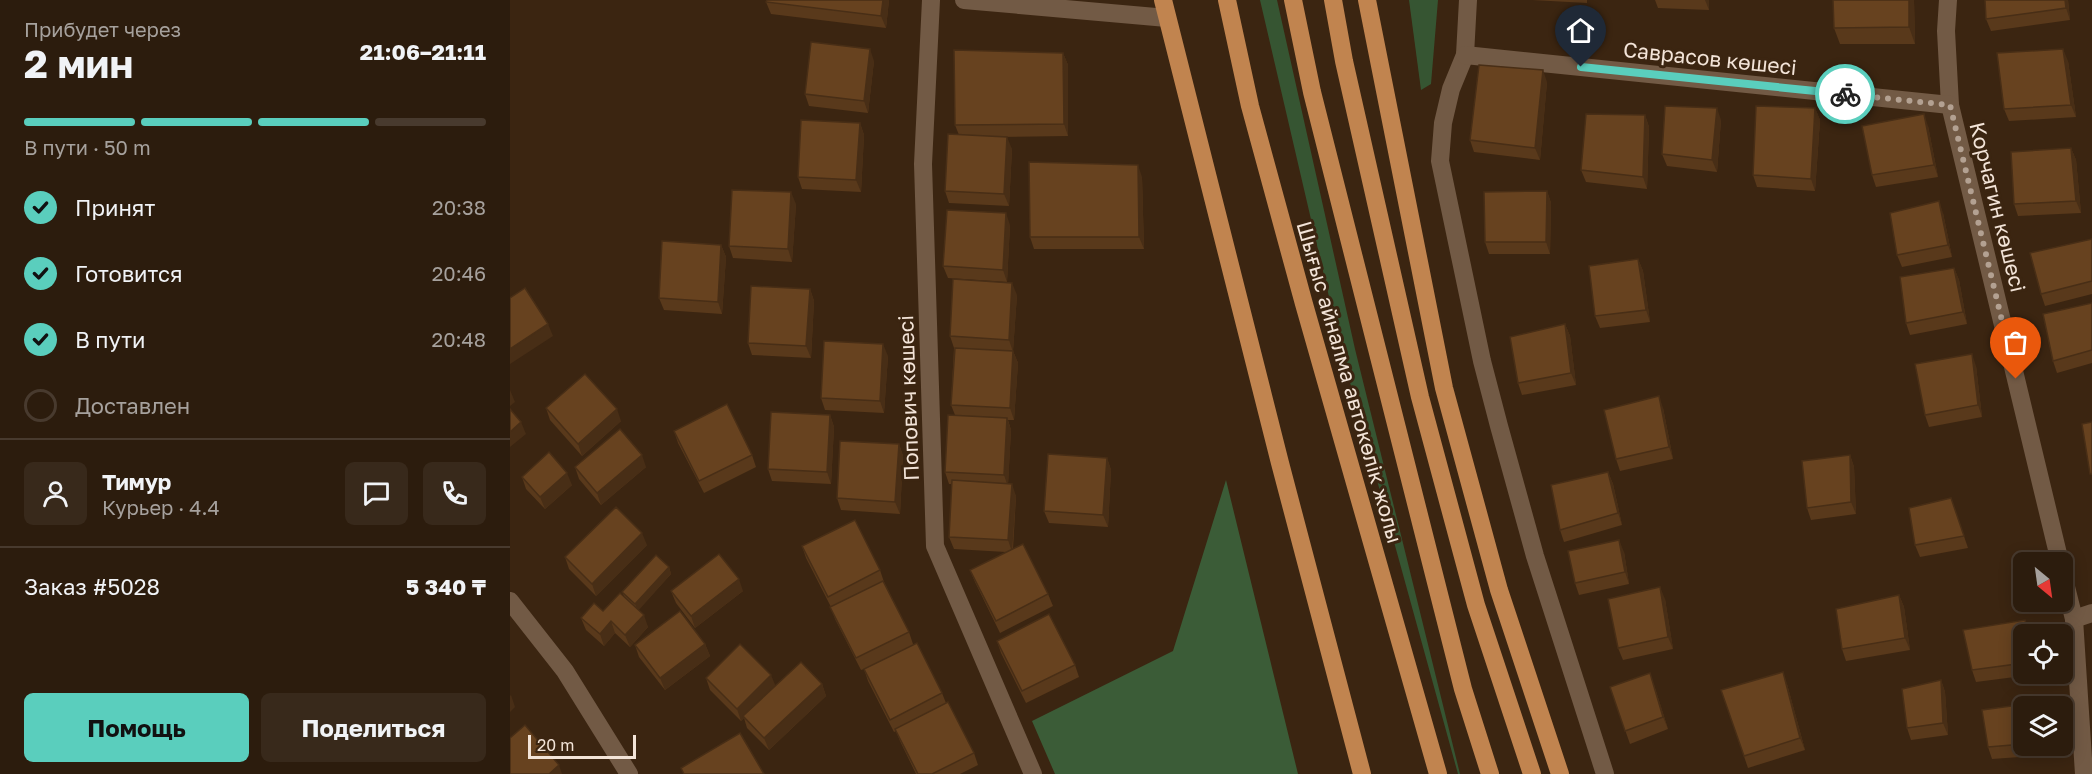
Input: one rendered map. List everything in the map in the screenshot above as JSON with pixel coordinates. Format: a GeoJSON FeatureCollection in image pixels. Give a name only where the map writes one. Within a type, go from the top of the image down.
{"type":"FeatureCollection","features":[{"type":"Feature","properties":{"kind":"main road"},"geometry":{"type":"LineString","coordinates":[[1163,0],[1362,774]]}},
{"type":"Feature","properties":{"kind":"main road","name":"Шығыс айналма автокөлік жолы"},"geometry":{"type":"LineString","coordinates":[[1227,0],[1250,106],[1438,774]]}},
{"type":"Feature","properties":{"kind":"main road"},"geometry":{"type":"LineString","coordinates":[[1293,0],[1312,92],[1463,689],[1490,774]]}},
{"type":"Feature","properties":{"kind":"main road"},"geometry":{"type":"LineString","coordinates":[[1333,0],[1344,61],[1420,397],[1476,605],[1532,774]]}},
{"type":"Feature","properties":{"kind":"main road"},"geometry":{"type":"LineString","coordinates":[[1367,0],[1444,388],[1499,590],[1560,774]]}},
{"type":"Feature","properties":{"kind":"street","name":"Попович көшесі"},"geometry":{"type":"LineString","coordinates":[[931,0],[923,164],[935,546],[1033,774]]}},
{"type":"Feature","properties":{"kind":"street"},"geometry":{"type":"LineString","coordinates":[[964,0],[1167,18]]}},
{"type":"Feature","properties":{"kind":"street"},"geometry":{"type":"LineString","coordinates":[[1468,0],[1465,55],[1451,89],[1443,123],[1440,161],[1482,361],[1496,416],[1535,556],[1605,774]]}},
{"type":"Feature","properties":{"kind":"street","name":"Корчагин көшесі"},"geometry":{"type":"LineString","coordinates":[[1948,0],[1946,31],[1950,105],[2058,552]]}},
{"type":"Feature","properties":{"kind":"street","name":"Саврасов көшесі"},"geometry":{"type":"LineString","coordinates":[[1465,55],[1950,105]]}},
{"type":"Feature","properties":{"kind":"street"},"geometry":{"type":"LineString","coordinates":[[510,601],[565,671],[629,774]]}},
{"type":"Feature","properties":{"kind":"street"},"geometry":{"type":"LineString","coordinates":[[2072,612],[2084,774]]}},
{"type":"Feature","properties":{"kind":"street"},"geometry":{"type":"LineString","coordinates":[[2074,619],[2092,613]]}},
{"type":"Feature","properties":{"kind":"green space"},"geometry":{"type":"Polygon","coordinates":[[[1260,0],[1277,0],[1355,349],[1460,774],[1458,774],[1343,357],[1260,0]]]}},
{"type":"Feature","properties":{"kind":"green space"},"geometry":{"type":"Polygon","coordinates":[[[1409,0],[1438,0],[1431,84],[1421,90],[1409,0]]]}},
{"type":"Feature","properties":{"kind":"green space"},"geometry":{"type":"Polygon","coordinates":[[[1226,480],[1298,774],[1055,774],[1032,721],[1173,651],[1226,480]]]}},
{"type":"Feature","properties":{"kind":"building"},"geometry":{"type":"Polygon","coordinates":[[[767,0],[883,0],[881,16],[766,2],[767,0]]]}},
{"type":"Feature","properties":{"kind":"building"},"geometry":{"type":"Polygon","coordinates":[[[1833,0],[1909,0],[1909,27],[1834,28],[1833,0]]]}},
{"type":"Feature","properties":{"kind":"building"},"geometry":{"type":"Polygon","coordinates":[[[1985,0],[2065,0],[2066,8],[1986,19],[1985,0]]]}},
{"type":"Feature","properties":{"kind":"building"},"geometry":{"type":"Polygon","coordinates":[[[811,42],[870,49],[864,101],[805,94],[811,42]]]}},
{"type":"Feature","properties":{"kind":"building"},"geometry":{"type":"Polygon","coordinates":[[[2063,49],[2071,105],[2004,109],[1997,53],[2063,49]]]}},
{"type":"Feature","properties":{"kind":"building"},"geometry":{"type":"Polygon","coordinates":[[[954,50],[1063,53],[1064,124],[955,125],[954,50]]]}},
{"type":"Feature","properties":{"kind":"building"},"geometry":{"type":"Polygon","coordinates":[[[1479,65],[1543,70],[1535,148],[1470,140],[1479,65]]]}},
{"type":"Feature","properties":{"kind":"building"},"geometry":{"type":"Polygon","coordinates":[[[1665,106],[1717,108],[1712,160],[1662,154],[1665,106]]]}},
{"type":"Feature","properties":{"kind":"building"},"geometry":{"type":"Polygon","coordinates":[[[1756,106],[1815,108],[1811,179],[1753,175],[1756,106]]]}},
{"type":"Feature","properties":{"kind":"building"},"geometry":{"type":"Polygon","coordinates":[[[1586,114],[1645,115],[1643,177],[1581,170],[1586,114]]]}},
{"type":"Feature","properties":{"kind":"building"},"geometry":{"type":"Polygon","coordinates":[[[1924,114],[1934,165],[1872,175],[1862,126],[1924,114]]]}},
{"type":"Feature","properties":{"kind":"building"},"geometry":{"type":"Polygon","coordinates":[[[801,120],[860,123],[856,180],[798,177],[801,120]]]}},
{"type":"Feature","properties":{"kind":"building"},"geometry":{"type":"Polygon","coordinates":[[[948,134],[1007,137],[1004,194],[945,191],[948,134]]]}},
{"type":"Feature","properties":{"kind":"building"},"geometry":{"type":"Polygon","coordinates":[[[2071,148],[2076,201],[2014,204],[2011,152],[2071,148]]]}},
{"type":"Feature","properties":{"kind":"building"},"geometry":{"type":"Polygon","coordinates":[[[1029,162],[1138,165],[1139,237],[1030,237],[1029,162]]]}},
{"type":"Feature","properties":{"kind":"building"},"geometry":{"type":"Polygon","coordinates":[[[732,190],[791,192],[788,249],[729,246],[732,190]]]}},
{"type":"Feature","properties":{"kind":"building"},"geometry":{"type":"Polygon","coordinates":[[[1547,191],[1546,242],[1485,242],[1484,192],[1547,191]]]}},
{"type":"Feature","properties":{"kind":"building"},"geometry":{"type":"Polygon","coordinates":[[[1939,201],[1948,245],[1897,255],[1890,213],[1939,201]]]}},
{"type":"Feature","properties":{"kind":"building"},"geometry":{"type":"Polygon","coordinates":[[[947,210],[1006,213],[1003,270],[943,266],[947,210]]]}},
{"type":"Feature","properties":{"kind":"building"},"geometry":{"type":"Polygon","coordinates":[[[2092,239],[2092,281],[2041,294],[2030,253],[2092,239]]]}},
{"type":"Feature","properties":{"kind":"building"},"geometry":{"type":"Polygon","coordinates":[[[662,241],[721,245],[718,302],[659,298],[662,241]]]}},
{"type":"Feature","properties":{"kind":"building"},"geometry":{"type":"Polygon","coordinates":[[[1638,259],[1646,310],[1595,316],[1589,266],[1638,259]]]}},
{"type":"Feature","properties":{"kind":"building"},"geometry":{"type":"Polygon","coordinates":[[[1954,268],[1963,312],[1906,323],[1900,277],[1954,268]]]}},
{"type":"Feature","properties":{"kind":"building"},"geometry":{"type":"Polygon","coordinates":[[[953,279],[1012,283],[1009,340],[950,336],[953,279]]]}},
{"type":"Feature","properties":{"kind":"building"},"geometry":{"type":"Polygon","coordinates":[[[751,286],[810,289],[806,346],[748,343],[751,286]]]}},
{"type":"Feature","properties":{"kind":"building"},"geometry":{"type":"Polygon","coordinates":[[[525,288],[548,324],[510,349],[510,298],[525,288]]]}},
{"type":"Feature","properties":{"kind":"building"},"geometry":{"type":"Polygon","coordinates":[[[2092,303],[2092,350],[2053,361],[2043,314],[2092,303]]]}},
{"type":"Feature","properties":{"kind":"building"},"geometry":{"type":"Polygon","coordinates":[[[1565,324],[1571,373],[1518,383],[1510,337],[1565,324]]]}},
{"type":"Feature","properties":{"kind":"building"},"geometry":{"type":"Polygon","coordinates":[[[824,341],[883,344],[880,401],[821,398],[824,341]]]}},
{"type":"Feature","properties":{"kind":"building"},"geometry":{"type":"Polygon","coordinates":[[[955,348],[1013,351],[1010,408],[951,405],[955,348]]]}},
{"type":"Feature","properties":{"kind":"building"},"geometry":{"type":"Polygon","coordinates":[[[1972,354],[1978,405],[1925,415],[1915,364],[1972,354]]]}},
{"type":"Feature","properties":{"kind":"building"},"geometry":{"type":"Polygon","coordinates":[[[585,374],[617,409],[578,444],[546,408],[585,374]]]}},
{"type":"Feature","properties":{"kind":"building"},"geometry":{"type":"Polygon","coordinates":[[[1659,396],[1669,447],[1616,459],[1604,410],[1659,396]]]}},
{"type":"Feature","properties":{"kind":"building"},"geometry":{"type":"Polygon","coordinates":[[[727,404],[752,455],[699,481],[674,431],[727,404]]]}},
{"type":"Feature","properties":{"kind":"building"},"geometry":{"type":"Polygon","coordinates":[[[510,409],[521,422],[510,432],[510,409]]]}},
{"type":"Feature","properties":{"kind":"building"},"geometry":{"type":"Polygon","coordinates":[[[771,412],[830,415],[827,472],[768,469],[771,412]]]}},
{"type":"Feature","properties":{"kind":"building"},"geometry":{"type":"Polygon","coordinates":[[[948,415],[1007,418],[1004,475],[945,472],[948,415]]]}},
{"type":"Feature","properties":{"kind":"building"},"geometry":{"type":"Polygon","coordinates":[[[2092,422],[2092,474],[2090,474],[2082,424],[2092,422]]]}},
{"type":"Feature","properties":{"kind":"building"},"geometry":{"type":"Polygon","coordinates":[[[620,429],[642,455],[597,493],[575,467],[620,429]]]}},
{"type":"Feature","properties":{"kind":"building"},"geometry":{"type":"Polygon","coordinates":[[[840,441],[899,444],[895,502],[837,498],[840,441]]]}},
{"type":"Feature","properties":{"kind":"building"},"geometry":{"type":"Polygon","coordinates":[[[549,452],[567,473],[540,497],[522,477],[549,452]]]}},
{"type":"Feature","properties":{"kind":"building"},"geometry":{"type":"Polygon","coordinates":[[[1048,454],[1107,458],[1103,515],[1044,511],[1048,454]]]}},
{"type":"Feature","properties":{"kind":"building"},"geometry":{"type":"Polygon","coordinates":[[[1850,455],[1851,502],[1807,508],[1802,461],[1850,455]]]}},
{"type":"Feature","properties":{"kind":"building"},"geometry":{"type":"Polygon","coordinates":[[[1608,472],[1618,513],[1560,530],[1551,485],[1608,472]]]}},
{"type":"Feature","properties":{"kind":"building"},"geometry":{"type":"Polygon","coordinates":[[[952,480],[1012,484],[1008,540],[949,537],[952,480]]]}},
{"type":"Feature","properties":{"kind":"building"},"geometry":{"type":"Polygon","coordinates":[[[1951,498],[1964,536],[1915,545],[1909,508],[1951,498]]]}},
{"type":"Feature","properties":{"kind":"building"},"geometry":{"type":"Polygon","coordinates":[[[616,507],[642,533],[592,584],[565,557],[616,507]]]}},
{"type":"Feature","properties":{"kind":"building"},"geometry":{"type":"Polygon","coordinates":[[[855,520],[880,570],[828,597],[802,546],[855,520]]]}},
{"type":"Feature","properties":{"kind":"building"},"geometry":{"type":"Polygon","coordinates":[[[1619,540],[1625,572],[1575,583],[1568,551],[1619,540]]]}},
{"type":"Feature","properties":{"kind":"building"},"geometry":{"type":"Polygon","coordinates":[[[1023,544],[1048,594],[996,621],[970,570],[1023,544]]]}},
{"type":"Feature","properties":{"kind":"building"},"geometry":{"type":"Polygon","coordinates":[[[719,554],[739,579],[691,616],[671,591],[719,554]]]}},
{"type":"Feature","properties":{"kind":"building"},"geometry":{"type":"Polygon","coordinates":[[[656,555],[669,567],[635,604],[622,592],[656,555]]]}},
{"type":"Feature","properties":{"kind":"building"},"geometry":{"type":"Polygon","coordinates":[[[883,581],[909,632],[856,658],[830,607],[883,581]]]}},
{"type":"Feature","properties":{"kind":"building"},"geometry":{"type":"Polygon","coordinates":[[[1660,587],[1668,637],[1618,648],[1608,599],[1660,587]]]}},
{"type":"Feature","properties":{"kind":"building"},"geometry":{"type":"Polygon","coordinates":[[[620,593],[644,615],[625,635],[611,621],[600,634],[581,618],[594,603],[603,611],[620,593]]]}},
{"type":"Feature","properties":{"kind":"building"},"geometry":{"type":"Polygon","coordinates":[[[1899,595],[1905,638],[1842,649],[1836,609],[1899,595]]]}},
{"type":"Feature","properties":{"kind":"building"},"geometry":{"type":"Polygon","coordinates":[[[680,611],[705,644],[660,678],[635,645],[680,611]]]}},
{"type":"Feature","properties":{"kind":"building"},"geometry":{"type":"Polygon","coordinates":[[[1049,614],[1075,665],[1022,691],[997,641],[1049,614]]]}},
{"type":"Feature","properties":{"kind":"building"},"geometry":{"type":"Polygon","coordinates":[[[2025,620],[2026,624],[2013,624],[2013,664],[1972,670],[1963,630],[2025,620]]]}},
{"type":"Feature","properties":{"kind":"building"},"geometry":{"type":"Polygon","coordinates":[[[917,643],[942,693],[890,720],[864,669],[917,643]]]}},
{"type":"Feature","properties":{"kind":"building"},"geometry":{"type":"Polygon","coordinates":[[[740,644],[771,675],[737,709],[706,678],[740,644]]]}},
{"type":"Feature","properties":{"kind":"building"},"geometry":{"type":"Polygon","coordinates":[[[801,662],[822,684],[764,738],[743,716],[801,662]]]}},
{"type":"Feature","properties":{"kind":"building"},"geometry":{"type":"Polygon","coordinates":[[[1783,672],[1800,738],[1744,756],[1721,690],[1783,672]]]}},
{"type":"Feature","properties":{"kind":"building"},"geometry":{"type":"Polygon","coordinates":[[[1650,673],[1663,717],[1625,731],[1610,687],[1650,673]]]}},
{"type":"Feature","properties":{"kind":"building"},"geometry":{"type":"Polygon","coordinates":[[[1941,680],[1943,723],[1907,728],[1902,689],[1941,680]]]}},
{"type":"Feature","properties":{"kind":"building"},"geometry":{"type":"Polygon","coordinates":[[[948,702],[974,753],[932,774],[918,774],[895,729],[948,702]]]}},
{"type":"Feature","properties":{"kind":"building"},"geometry":{"type":"Polygon","coordinates":[[[2013,706],[2013,745],[1988,747],[1982,710],[2013,706]]]}},
{"type":"Feature","properties":{"kind":"building"},"geometry":{"type":"Polygon","coordinates":[[[525,725],[559,765],[549,774],[510,774],[510,738],[525,725]]]}},
{"type":"Feature","properties":{"kind":"building"},"geometry":{"type":"Polygon","coordinates":[[[740,733],[764,774],[684,774],[681,768],[740,733]]]}},
{"type":"Feature","properties":{"kind":"way so far"},"geometry":{"type":"LineString","coordinates":[[1845,94],[1950,105],[2016,379]]}},
{"type":"Feature","properties":{"kind":"route"},"geometry":{"type":"LineString","coordinates":[[1581,67],[1845,94]]}}]}
